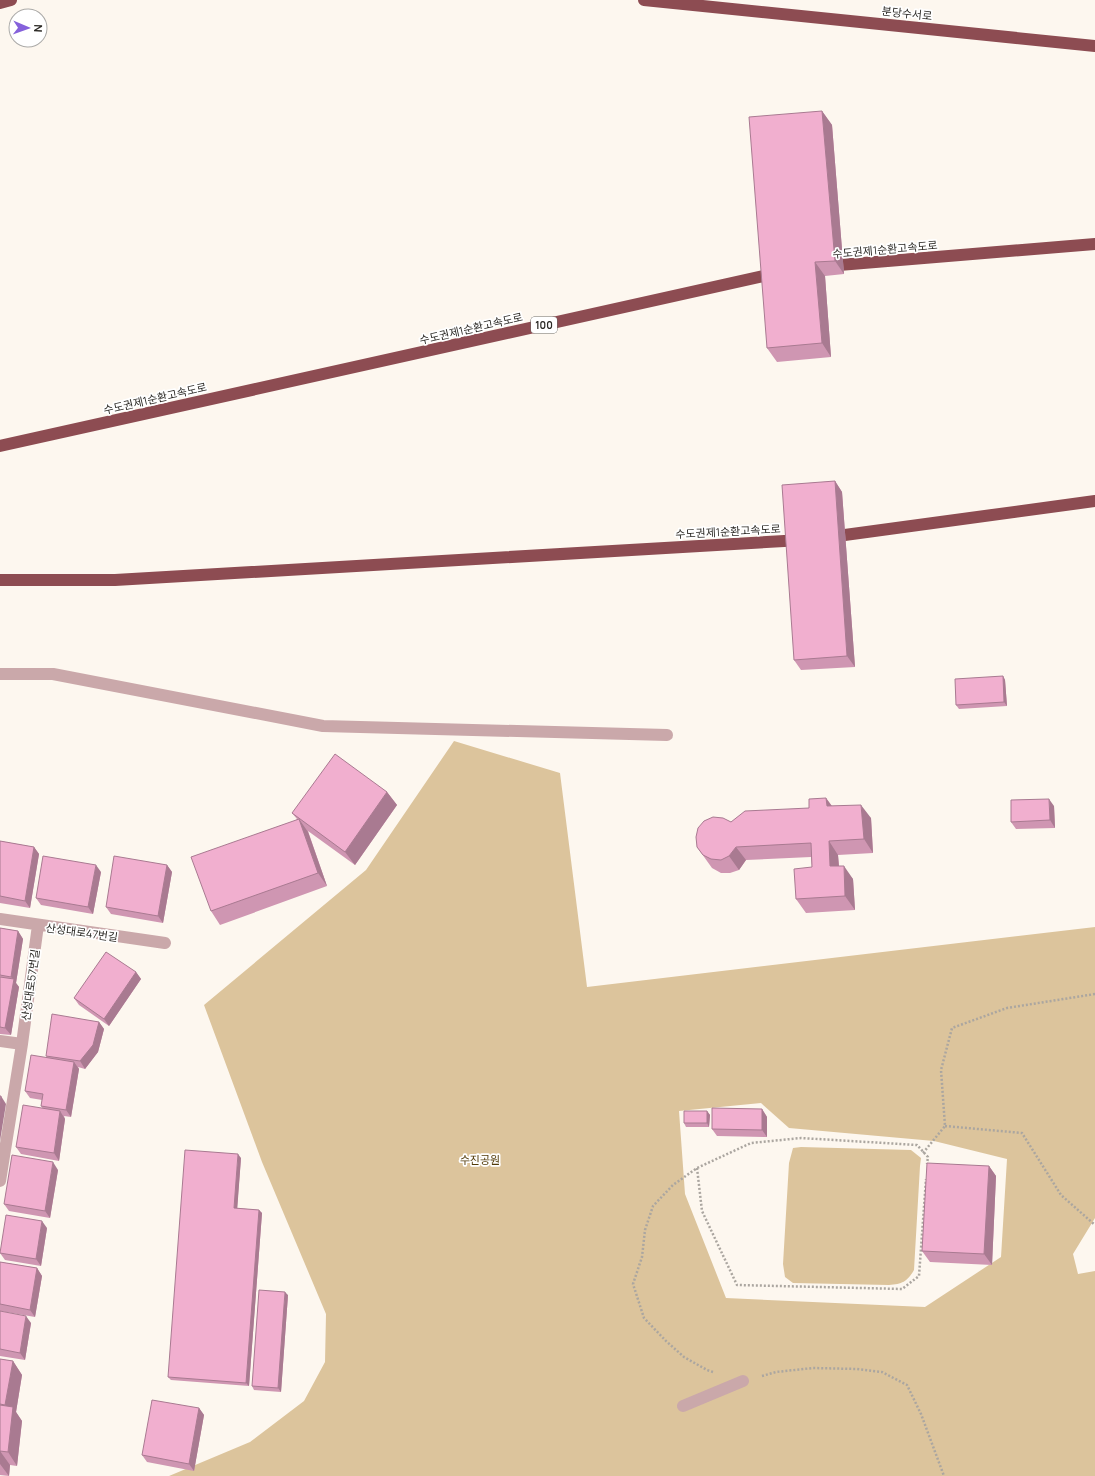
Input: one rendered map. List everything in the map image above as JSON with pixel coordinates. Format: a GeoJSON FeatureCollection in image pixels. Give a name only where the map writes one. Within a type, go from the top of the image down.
{"type":"FeatureCollection","features":[{"type":"Feature","properties":{"kind":"highway"},"geometry":{"type":"LineString","coordinates":[[0,3],[11,0]]}},
{"type":"Feature","properties":{"kind":"highway","name":"분당수서로"},"geometry":{"type":"LineString","coordinates":[[644,0],[1095,46]]}},
{"type":"Feature","properties":{"kind":"highway","name":"수도권제1순환고속도로"},"geometry":{"type":"LineString","coordinates":[[814,268],[1095,244]]}},
{"type":"Feature","properties":{"kind":"highway","name":"수도권제1순환고속도로"},"geometry":{"type":"LineString","coordinates":[[0,446],[790,270]]}},
{"type":"Feature","properties":{"kind":"highway","name":"수도권제1순환고속도로"},"geometry":{"type":"LineString","coordinates":[[0,580],[123,579],[814,539],[1095,501]]}},
{"type":"Feature","properties":{"kind":"street"},"geometry":{"type":"LineString","coordinates":[[0,674],[53,674],[324,726],[667,735]]}},
{"type":"Feature","properties":{"kind":"street","name":"산성대로47번길"},"geometry":{"type":"LineString","coordinates":[[0,919],[165,943]]}},
{"type":"Feature","properties":{"kind":"street","name":"산성대로57번길"},"geometry":{"type":"LineString","coordinates":[[0,1181],[22,1044],[38,925]]}},
{"type":"Feature","properties":{"kind":"street"},"geometry":{"type":"LineString","coordinates":[[0,1042],[22,1044]]}},
{"type":"Feature","properties":{"kind":"street"},"geometry":{"type":"LineString","coordinates":[[683,1406],[743,1381]]}},
{"type":"Feature","properties":{"kind":"path"},"geometry":{"type":"LineString","coordinates":[[923,1153],[945,1126],[942,1070],[952,1028],[1007,1008],[1095,994]]}},
{"type":"Feature","properties":{"kind":"path"},"geometry":{"type":"LineString","coordinates":[[945,1126],[1022,1133],[1061,1195],[1095,1225]]}},
{"type":"Feature","properties":{"kind":"path"},"geometry":{"type":"LineString","coordinates":[[927,1165],[928,1157],[917,1145],[801,1138],[751,1143],[697,1168],[673,1185],[653,1206],[645,1230],[642,1257],[633,1284],[644,1318],[684,1358],[707,1370],[743,1381],[776,1372],[813,1368],[857,1369],[882,1372],[907,1385],[921,1414],[944,1476]]}},
{"type":"Feature","properties":{"kind":"path"},"geometry":{"type":"LineString","coordinates":[[697,1168],[702,1211],[737,1286],[902,1289],[919,1276],[926,1173]]}},
{"type":"Feature","properties":{"kind":"green space","name":"수진공원"},"geometry":{"type":"Polygon","coordinates":[[[454,741],[560,773],[587,987],[1095,927],[1095,1218],[1073,1254],[1078,1274],[1095,1271],[1095,1476],[169,1476],[250,1442],[304,1401],[325,1362],[326,1314],[262,1162],[204,1005],[366,870],[454,741]],[[761,1103],[679,1111],[685,1194],[726,1298],[925,1307],[1001,1257],[1007,1159],[934,1141],[789,1128],[761,1103]]]}},
{"type":"Feature","properties":{"kind":"green space"},"geometry":{"type":"Polygon","coordinates":[[[793,1148],[911,1150],[921,1158],[914,1270],[906,1280],[901,1283],[889,1285],[793,1283],[785,1277],[783,1264],[789,1163],[793,1148]]]}},
{"type":"Feature","properties":{"kind":"building"},"geometry":{"type":"Polygon","coordinates":[[[822,111],[835,261],[815,262],[822,343],[767,348],[749,117],[822,111]]]}},
{"type":"Feature","properties":{"kind":"building"},"geometry":{"type":"Polygon","coordinates":[[[835,481],[847,656],[794,660],[782,485],[835,481]]]}},
{"type":"Feature","properties":{"kind":"building"},"geometry":{"type":"Polygon","coordinates":[[[1003,676],[1004,702],[956,705],[955,679],[1003,676]]]}},
{"type":"Feature","properties":{"kind":"building"},"geometry":{"type":"Polygon","coordinates":[[[335,754],[387,792],[345,852],[292,813],[335,754]]]}},
{"type":"Feature","properties":{"kind":"building"},"geometry":{"type":"Polygon","coordinates":[[[826,798],[827,806],[861,805],[864,839],[829,841],[830,866],[844,866],[845,896],[796,899],[794,869],[812,867],[811,843],[736,847],[729,856],[721,860],[711,859],[703,855],[697,847],[696,837],[698,828],[704,821],[713,817],[723,818],[731,822],[745,811],[809,808],[809,799],[826,798]]]}},
{"type":"Feature","properties":{"kind":"building"},"geometry":{"type":"Polygon","coordinates":[[[1049,799],[1050,820],[1011,822],[1011,800],[1049,799]]]}},
{"type":"Feature","properties":{"kind":"building"},"geometry":{"type":"Polygon","coordinates":[[[299,819],[318,873],[211,911],[191,857],[299,819]]]}},
{"type":"Feature","properties":{"kind":"building"},"geometry":{"type":"Polygon","coordinates":[[[0,841],[34,847],[25,901],[0,896],[0,841]]]}},
{"type":"Feature","properties":{"kind":"building"},"geometry":{"type":"Polygon","coordinates":[[[43,856],[96,865],[88,907],[36,898],[43,856]]]}},
{"type":"Feature","properties":{"kind":"building"},"geometry":{"type":"Polygon","coordinates":[[[114,856],[167,865],[158,916],[106,907],[114,856]]]}},
{"type":"Feature","properties":{"kind":"building"},"geometry":{"type":"Polygon","coordinates":[[[0,928],[18,931],[11,977],[0,975],[0,928]]]}},
{"type":"Feature","properties":{"kind":"building"},"geometry":{"type":"Polygon","coordinates":[[[106,952],[136,972],[104,1019],[74,998],[106,952]]]}},
{"type":"Feature","properties":{"kind":"building"},"geometry":{"type":"Polygon","coordinates":[[[0,977],[14,979],[5,1028],[0,1027],[0,977]]]}},
{"type":"Feature","properties":{"kind":"building"},"geometry":{"type":"Polygon","coordinates":[[[52,1014],[99,1022],[93,1045],[80,1061],[46,1056],[52,1014]]]}},
{"type":"Feature","properties":{"kind":"building"},"geometry":{"type":"Polygon","coordinates":[[[31,1055],[74,1062],[66,1110],[41,1106],[43,1094],[25,1091],[31,1055]]]}},
{"type":"Feature","properties":{"kind":"building"},"geometry":{"type":"Polygon","coordinates":[[[23,1105],[60,1111],[54,1153],[16,1147],[23,1105]]]}},
{"type":"Feature","properties":{"kind":"building"},"geometry":{"type":"Polygon","coordinates":[[[712,1108],[762,1109],[762,1130],[712,1129],[712,1108]]]}},
{"type":"Feature","properties":{"kind":"building"},"geometry":{"type":"Polygon","coordinates":[[[684,1111],[707,1111],[707,1123],[684,1123],[684,1111]]]}},
{"type":"Feature","properties":{"kind":"building"},"geometry":{"type":"Polygon","coordinates":[[[185,1150],[238,1154],[234,1208],[259,1210],[246,1383],[168,1377],[185,1150]]]}},
{"type":"Feature","properties":{"kind":"building"},"geometry":{"type":"Polygon","coordinates":[[[12,1155],[53,1162],[45,1211],[4,1204],[12,1155]]]}},
{"type":"Feature","properties":{"kind":"building"},"geometry":{"type":"Polygon","coordinates":[[[927,1163],[989,1166],[984,1254],[922,1251],[927,1163]]]}},
{"type":"Feature","properties":{"kind":"building"},"geometry":{"type":"Polygon","coordinates":[[[6,1215],[42,1221],[36,1259],[0,1253],[6,1215]]]}},
{"type":"Feature","properties":{"kind":"building"},"geometry":{"type":"Polygon","coordinates":[[[0,1262],[37,1268],[30,1310],[0,1304],[0,1262]]]}},
{"type":"Feature","properties":{"kind":"building"},"geometry":{"type":"Polygon","coordinates":[[[259,1290],[285,1292],[278,1388],[252,1386],[259,1290]]]}},
{"type":"Feature","properties":{"kind":"building"},"geometry":{"type":"Polygon","coordinates":[[[0,1311],[26,1316],[20,1353],[0,1349],[0,1311]]]}},
{"type":"Feature","properties":{"kind":"building"},"geometry":{"type":"Polygon","coordinates":[[[0,1359],[13,1361],[5,1405],[0,1404],[0,1359]]]}},
{"type":"Feature","properties":{"kind":"building"},"geometry":{"type":"Polygon","coordinates":[[[152,1400],[199,1408],[189,1464],[142,1455],[152,1400]]]}},
{"type":"Feature","properties":{"kind":"building"},"geometry":{"type":"Polygon","coordinates":[[[0,1405],[13,1407],[8,1452],[0,1451],[0,1405]]]}}]}
